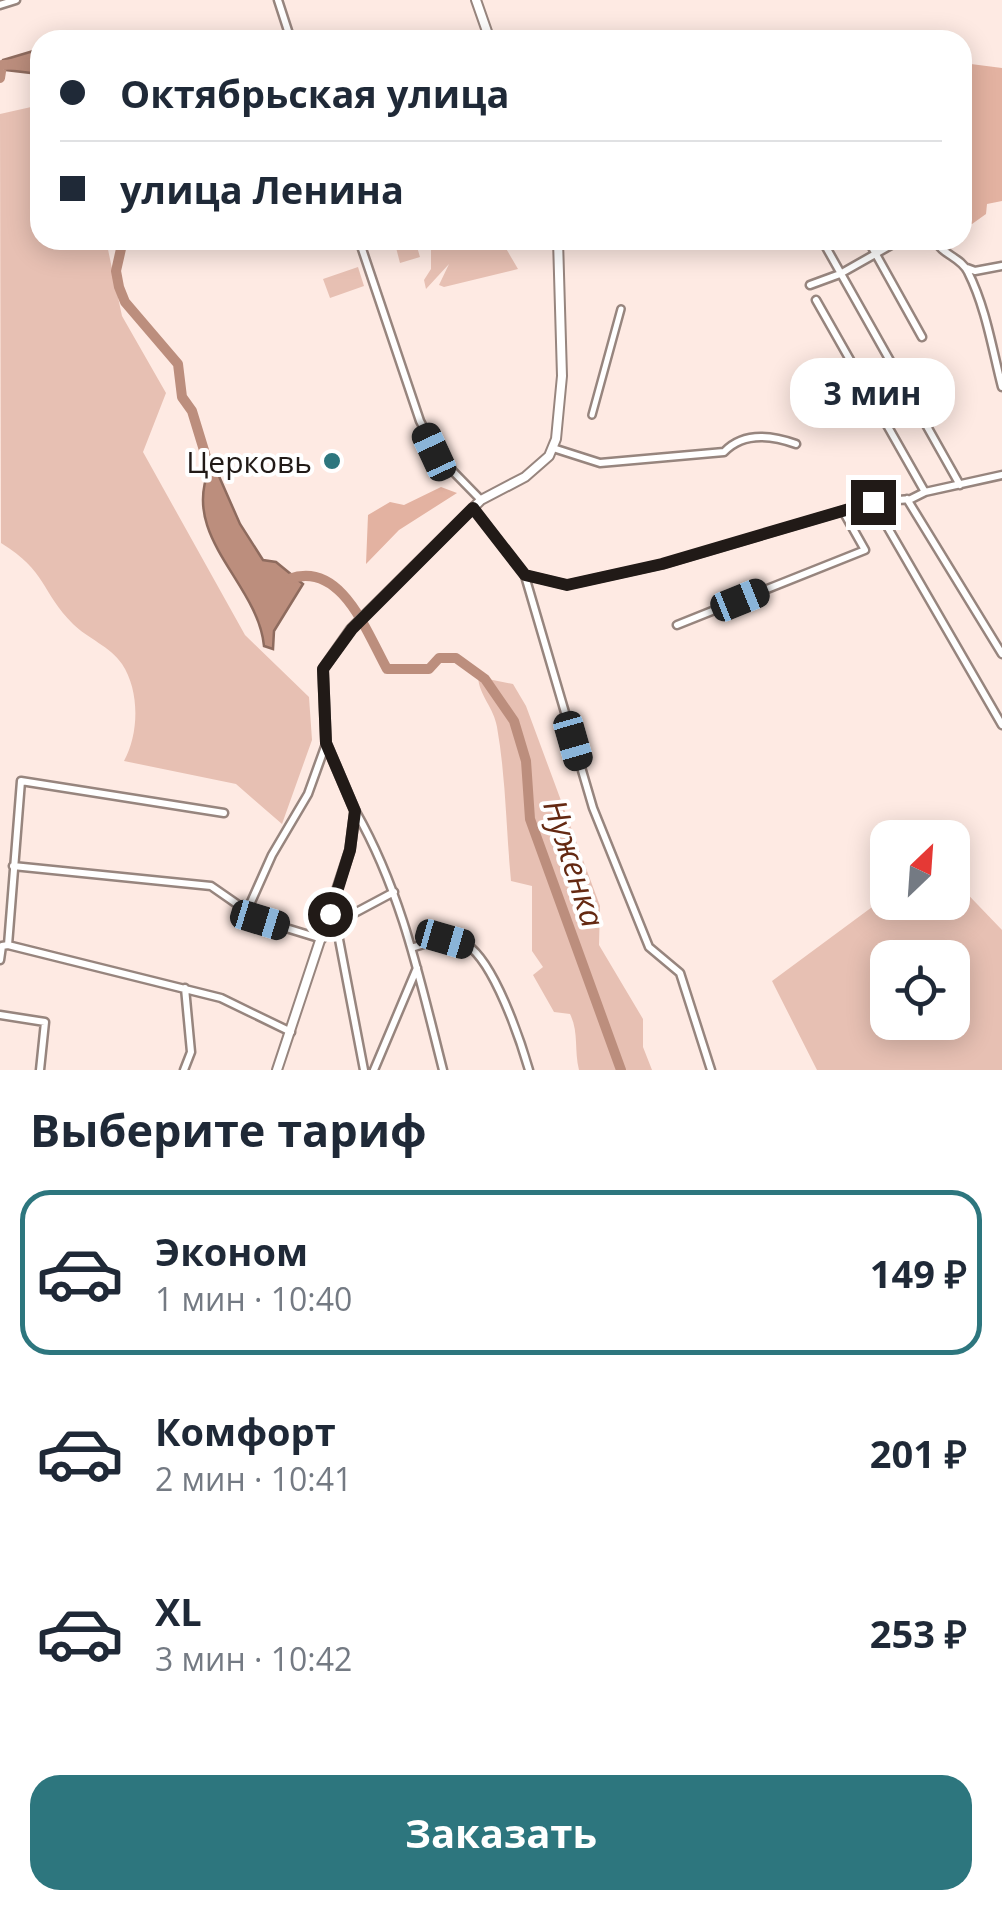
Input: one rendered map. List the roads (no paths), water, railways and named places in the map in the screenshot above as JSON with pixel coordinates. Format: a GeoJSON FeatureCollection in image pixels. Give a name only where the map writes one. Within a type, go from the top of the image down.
{"type":"FeatureCollection","features":[{"type":"Feature","properties":{"kind":"street"},"geometry":{"type":"LineString","coordinates":[[0,6],[16,0]]}},
{"type":"Feature","properties":{"kind":"street"},"geometry":{"type":"LineString","coordinates":[[278,0],[288,30]]}},
{"type":"Feature","properties":{"kind":"street"},"geometry":{"type":"LineString","coordinates":[[476,0],[486,30]]}},
{"type":"Feature","properties":{"kind":"street"},"geometry":{"type":"LineString","coordinates":[[362,250],[420,422],[438,457],[481,500]]}},
{"type":"Feature","properties":{"kind":"street"},"geometry":{"type":"LineString","coordinates":[[442,1070],[414,948],[380,856],[355,811],[326,743],[323,669],[352,629],[481,500],[534,471],[553,448],[562,376],[558,250]]}},
{"type":"Feature","properties":{"kind":"street"},"geometry":{"type":"LineString","coordinates":[[827,250],[960,485]]}},
{"type":"Feature","properties":{"kind":"street"},"geometry":{"type":"LineString","coordinates":[[873,250],[922,338]]}},
{"type":"Feature","properties":{"kind":"street"},"geometry":{"type":"LineString","coordinates":[[810,285],[884,250]]}},
{"type":"Feature","properties":{"kind":"street"},"geometry":{"type":"LineString","coordinates":[[939,250],[974,272],[1002,266]]}},
{"type":"Feature","properties":{"kind":"street"},"geometry":{"type":"LineString","coordinates":[[966,268],[995,352],[1002,387]]}},
{"type":"Feature","properties":{"kind":"street"},"geometry":{"type":"LineString","coordinates":[[816,300],[925,492]]}},
{"type":"Feature","properties":{"kind":"street"},"geometry":{"type":"LineString","coordinates":[[592,416],[622,308]]}},
{"type":"Feature","properties":{"kind":"street"},"geometry":{"type":"LineString","coordinates":[[553,448],[600,464],[724,452],[735,440],[752,437],[796,444]]}},
{"type":"Feature","properties":{"kind":"street"},"geometry":{"type":"LineString","coordinates":[[525,575],[567,585],[662,564],[873,502],[1002,476]]}},
{"type":"Feature","properties":{"kind":"street"},"geometry":{"type":"LineString","coordinates":[[906,498],[1002,654]]}},
{"type":"Feature","properties":{"kind":"street"},"geometry":{"type":"LineString","coordinates":[[873,502],[1002,725]]}},
{"type":"Feature","properties":{"kind":"street"},"geometry":{"type":"LineString","coordinates":[[473,508],[525,575],[592,808],[650,947],[680,973],[711,1070]]}},
{"type":"Feature","properties":{"kind":"street"},"geometry":{"type":"LineString","coordinates":[[677,625],[865,550],[843,511]]}},
{"type":"Feature","properties":{"kind":"street"},"geometry":{"type":"LineString","coordinates":[[247,911],[272,855],[308,794],[326,743]]}},
{"type":"Feature","properties":{"kind":"street"},"geometry":{"type":"LineString","coordinates":[[0,960],[5,946],[21,781],[224,813]]}},
{"type":"Feature","properties":{"kind":"street"},"geometry":{"type":"LineString","coordinates":[[278,1070],[350,850],[355,811]]}},
{"type":"Feature","properties":{"kind":"street"},"geometry":{"type":"LineString","coordinates":[[13,866],[211,886],[260,920],[322,939]]}},
{"type":"Feature","properties":{"kind":"street"},"geometry":{"type":"LineString","coordinates":[[334,924],[394,892]]}},
{"type":"Feature","properties":{"kind":"street"},"geometry":{"type":"LineString","coordinates":[[330,914],[364,1070]]}},
{"type":"Feature","properties":{"kind":"street"},"geometry":{"type":"LineString","coordinates":[[414,948],[445,939],[467,946],[487,970],[520,1037],[529,1070]]}},
{"type":"Feature","properties":{"kind":"street"},"geometry":{"type":"LineString","coordinates":[[5,946],[221,998],[291,1032]]}},
{"type":"Feature","properties":{"kind":"street"},"geometry":{"type":"LineString","coordinates":[[374,1070],[417,967]]}},
{"type":"Feature","properties":{"kind":"street"},"geometry":{"type":"LineString","coordinates":[[184,1070],[191,1052],[185,988]]}},
{"type":"Feature","properties":{"kind":"street"},"geometry":{"type":"LineString","coordinates":[[0,1015],[45,1022],[40,1070]]}},
{"type":"Feature","properties":{"kind":"waterway","name":"Нуженка"},"geometry":{"type":"LineString","coordinates":[[0,78],[2,65],[30,64]]}},
{"type":"Feature","properties":{"kind":"waterway","name":"Нуженка"},"geometry":{"type":"LineString","coordinates":[[121,250],[116,271],[125,302],[178,364],[182,397],[192,411],[214,483]]}},
{"type":"Feature","properties":{"kind":"waterway","name":"Нуженка"},"geometry":{"type":"LineString","coordinates":[[289,579],[307,576],[337,589],[350,603],[387,669],[429,669],[439,658],[456,658],[485,679],[514,721],[526,761],[530,819],[621,1070]]}},
{"type":"Feature","properties":{"kind":"place","name":"Церковь"},"geometry":{"type":"Point","coordinates":[332,461]}}]}
